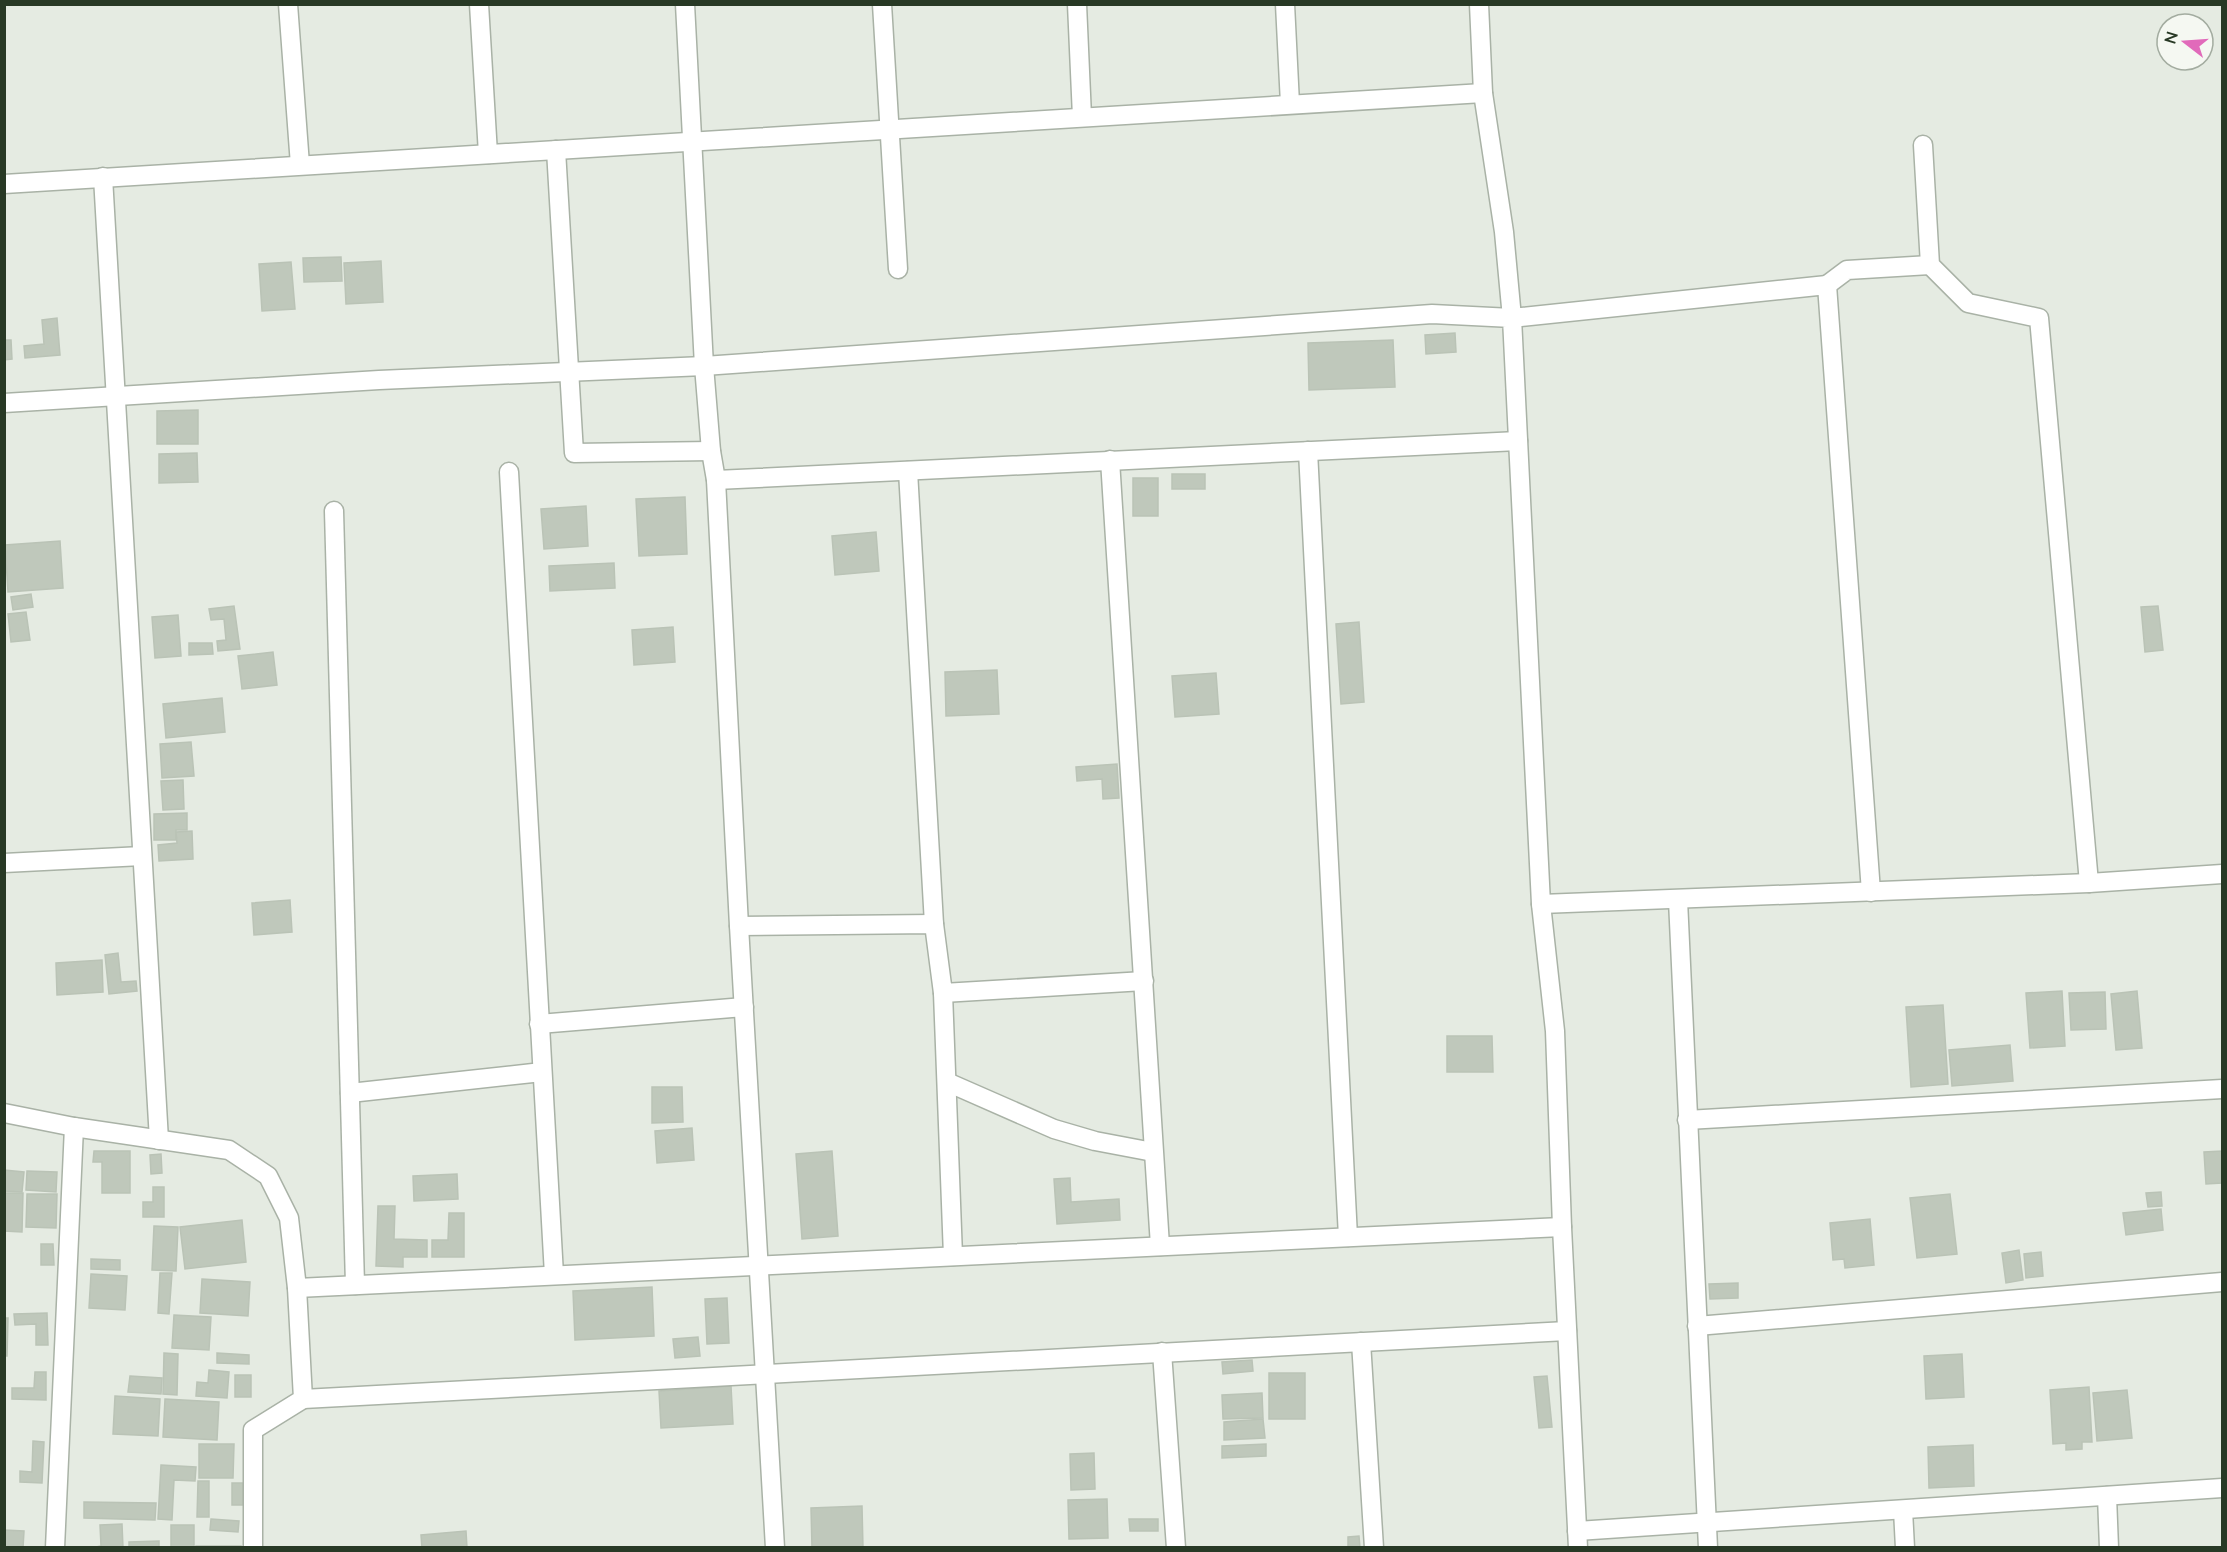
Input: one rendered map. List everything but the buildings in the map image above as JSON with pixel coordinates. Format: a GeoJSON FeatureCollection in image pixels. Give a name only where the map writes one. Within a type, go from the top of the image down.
{"type":"FeatureCollection","features":[{"type":"Feature","properties":{"kind":"street"},"geometry":{"type":"LineString","coordinates":[[288,4],[300,165]]}},
{"type":"Feature","properties":{"kind":"street"},"geometry":{"type":"LineString","coordinates":[[479,4],[488,154]]}},
{"type":"Feature","properties":{"kind":"street"},"geometry":{"type":"LineString","coordinates":[[685,4],[704,366],[711,451],[716,480],[775,1548]]}},
{"type":"Feature","properties":{"kind":"street"},"geometry":{"type":"LineString","coordinates":[[882,4],[898,269]]}},
{"type":"Feature","properties":{"kind":"street"},"geometry":{"type":"LineString","coordinates":[[1077,4],[1082,117]]}},
{"type":"Feature","properties":{"kind":"street"},"geometry":{"type":"LineString","coordinates":[[1285,4],[1290,104]]}},
{"type":"Feature","properties":{"kind":"street"},"geometry":{"type":"LineString","coordinates":[[1479,4],[1483,93],[1504,232],[1512,318],[1541,904],[1555,1031],[1577,1539],[1706,1522],[2223,1488]]}},
{"type":"Feature","properties":{"kind":"street"},"geometry":{"type":"LineString","coordinates":[[4,184],[1483,93]]}},
{"type":"Feature","properties":{"kind":"street"},"geometry":{"type":"LineString","coordinates":[[1923,145],[1930,265],[1968,303],[2039,318],[2089,883]]}},
{"type":"Feature","properties":{"kind":"street"},"geometry":{"type":"LineString","coordinates":[[556,150],[574,453],[711,451]]}},
{"type":"Feature","properties":{"kind":"street"},"geometry":{"type":"LineString","coordinates":[[103,177],[159,1140]]}},
{"type":"Feature","properties":{"kind":"street"},"geometry":{"type":"LineString","coordinates":[[4,403],[379,380],[704,366],[1431,314],[1512,318],[1827,285],[1847,270],[1930,265]]}},
{"type":"Feature","properties":{"kind":"street"},"geometry":{"type":"LineString","coordinates":[[1827,285],[1870,892]]}},
{"type":"Feature","properties":{"kind":"street"},"geometry":{"type":"LineString","coordinates":[[716,480],[1518,441]]}},
{"type":"Feature","properties":{"kind":"street"},"geometry":{"type":"LineString","coordinates":[[1308,451],[1348,1237]]}},
{"type":"Feature","properties":{"kind":"street"},"geometry":{"type":"LineString","coordinates":[[1110,460],[1160,1246]]}},
{"type":"Feature","properties":{"kind":"street"},"geometry":{"type":"LineString","coordinates":[[908,471],[934,924],[943,993],[953,1256]]}},
{"type":"Feature","properties":{"kind":"street"},"geometry":{"type":"LineString","coordinates":[[509,472],[554,1275]]}},
{"type":"Feature","properties":{"kind":"street"},"geometry":{"type":"LineString","coordinates":[[334,511],[355,1285]]}},
{"type":"Feature","properties":{"kind":"street"},"geometry":{"type":"LineString","coordinates":[[4,863],[142,856]]}},
{"type":"Feature","properties":{"kind":"street"},"geometry":{"type":"LineString","coordinates":[[1541,904],[2089,883],[2223,874]]}},
{"type":"Feature","properties":{"kind":"street"},"geometry":{"type":"LineString","coordinates":[[1678,900],[1708,1548]]}},
{"type":"Feature","properties":{"kind":"street"},"geometry":{"type":"LineString","coordinates":[[739,926],[934,924]]}},
{"type":"Feature","properties":{"kind":"street"},"geometry":{"type":"LineString","coordinates":[[943,993],[1144,981]]}},
{"type":"Feature","properties":{"kind":"street"},"geometry":{"type":"LineString","coordinates":[[539,1024],[744,1008]]}},
{"type":"Feature","properties":{"kind":"street"},"geometry":{"type":"LineString","coordinates":[[350,1094],[542,1072]]}},
{"type":"Feature","properties":{"kind":"street"},"geometry":{"type":"LineString","coordinates":[[947,1082],[1054,1129],[1095,1141],[1153,1152]]}},
{"type":"Feature","properties":{"kind":"street"},"geometry":{"type":"LineString","coordinates":[[1687,1120],[2223,1089]]}},
{"type":"Feature","properties":{"kind":"street"},"geometry":{"type":"LineString","coordinates":[[4,1113],[74,1127],[229,1150],[268,1176],[290,1218],[297,1288],[303,1398]]}},
{"type":"Feature","properties":{"kind":"street"},"geometry":{"type":"LineString","coordinates":[[55,1548],[74,1127]]}},
{"type":"Feature","properties":{"kind":"street"},"geometry":{"type":"LineString","coordinates":[[297,1288],[1562,1227]]}},
{"type":"Feature","properties":{"kind":"street"},"geometry":{"type":"LineString","coordinates":[[1697,1326],[2223,1282]]}},
{"type":"Feature","properties":{"kind":"street"},"geometry":{"type":"LineString","coordinates":[[254,1548],[253,1430],[303,1398],[1567,1330]]}},
{"type":"Feature","properties":{"kind":"street"},"geometry":{"type":"LineString","coordinates":[[1361,1342],[1374,1548]]}},
{"type":"Feature","properties":{"kind":"street"},"geometry":{"type":"LineString","coordinates":[[1162,1352],[1176,1548]]}},
{"type":"Feature","properties":{"kind":"street"},"geometry":{"type":"LineString","coordinates":[[2107,1496],[2109,1548]]}},
{"type":"Feature","properties":{"kind":"street"},"geometry":{"type":"LineString","coordinates":[[1903,1510],[1905,1548]]}}]}
